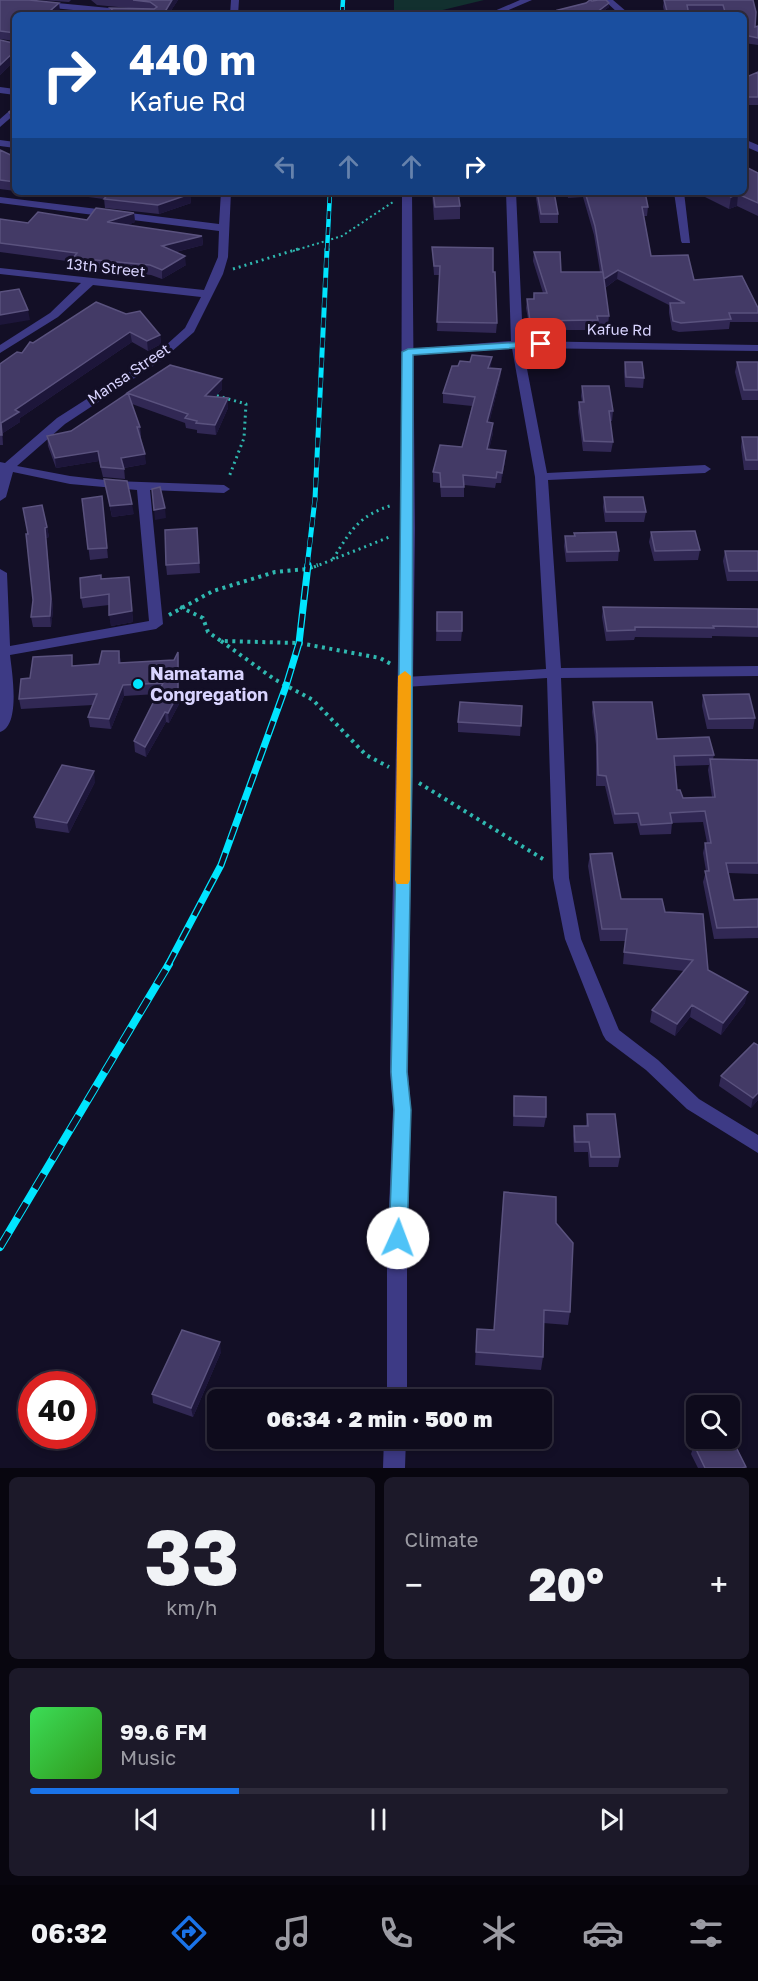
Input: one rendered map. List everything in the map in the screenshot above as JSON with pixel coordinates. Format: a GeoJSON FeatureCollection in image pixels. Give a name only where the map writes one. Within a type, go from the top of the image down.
{"type":"FeatureCollection","features":[{"type":"Feature","properties":{"kind":"street"},"geometry":{"type":"LineString","coordinates":[[1,0],[103,12],[117,0]]}},
{"type":"Feature","properties":{"kind":"street"},"geometry":{"type":"LineString","coordinates":[[497,12],[528,0]]}},
{"type":"Feature","properties":{"kind":"street"},"geometry":{"type":"LineString","coordinates":[[608,0],[623,12]]}},
{"type":"Feature","properties":{"kind":"street"},"geometry":{"type":"LineString","coordinates":[[0,124],[12,112]]}},
{"type":"Feature","properties":{"kind":"street","name":"Mansa Street"},"geometry":{"type":"LineString","coordinates":[[4,466],[61,420],[158,358],[190,330],[218,273],[223,256],[226,195]]}},
{"type":"Feature","properties":{"kind":"street"},"geometry":{"type":"LineString","coordinates":[[397,1389],[397,1259],[402,1110],[399,1072],[400,982],[408,529],[407,195]]}},
{"type":"Feature","properties":{"kind":"street"},"geometry":{"type":"LineString","coordinates":[[511,195],[517,344],[541,477],[554,673],[560,867],[573,939],[612,1035],[652,1065],[693,1104],[758,1145]]}},
{"type":"Feature","properties":{"kind":"street"},"geometry":{"type":"LineString","coordinates":[[679,195],[686,241]]}},
{"type":"Feature","properties":{"kind":"street"},"geometry":{"type":"LineString","coordinates":[[0,200],[224,228]]}},
{"type":"Feature","properties":{"kind":"street","name":"13th Street"},"geometry":{"type":"LineString","coordinates":[[0,271],[208,294]]}},
{"type":"Feature","properties":{"kind":"street"},"geometry":{"type":"LineString","coordinates":[[0,350],[54,315],[89,282]]}},
{"type":"Feature","properties":{"kind":"street","name":"Kafue Rd"},"geometry":{"type":"LineString","coordinates":[[408,352],[517,344],[758,348]]}},
{"type":"Feature","properties":{"kind":"street"},"geometry":{"type":"LineString","coordinates":[[0,497],[4,466],[70,480],[143,487],[224,489]]}},
{"type":"Feature","properties":{"kind":"street"},"geometry":{"type":"LineString","coordinates":[[541,477],[705,469]]}},
{"type":"Feature","properties":{"kind":"street"},"geometry":{"type":"LineString","coordinates":[[2,652],[156,624],[154,571],[145,519],[143,487]]}},
{"type":"Feature","properties":{"kind":"street"},"geometry":{"type":"LineString","coordinates":[[0,573],[2,652],[8,699],[0,728]]}},
{"type":"Feature","properties":{"kind":"street"},"geometry":{"type":"LineString","coordinates":[[405,677],[758,671]]}},
{"type":"Feature","properties":{"kind":"street"},"geometry":{"type":"LineString","coordinates":[[394,1468],[395,1449]]}},
{"type":"Feature","properties":{"kind":"path"},"geometry":{"type":"LineString","coordinates":[[218,273],[342,236],[403,195]]}},
{"type":"Feature","properties":{"kind":"path"},"geometry":{"type":"LineString","coordinates":[[201,392],[246,404],[244,438],[224,489]]}},
{"type":"Feature","properties":{"kind":"path"},"geometry":{"type":"LineString","coordinates":[[332,560],[357,521],[372,510],[407,501]]}},
{"type":"Feature","properties":{"kind":"path"},"geometry":{"type":"LineString","coordinates":[[156,624],[180,607],[213,591],[275,572],[307,568],[366,548],[408,529]]}},
{"type":"Feature","properties":{"kind":"path"},"geometry":{"type":"LineString","coordinates":[[180,607],[203,618],[208,632],[274,679],[313,700],[366,755],[462,808],[505,839],[560,867]]}},
{"type":"Feature","properties":{"kind":"path"},"geometry":{"type":"LineString","coordinates":[[221,641],[299,643],[380,658],[405,677]]}},
{"type":"Feature","properties":{"kind":"green space"},"geometry":{"type":"Polygon","coordinates":[[[394,0],[484,0],[434,12],[394,12],[394,0]]]}},
{"type":"Feature","properties":{"kind":"building"},"geometry":{"type":"Polygon","coordinates":[[[0,0],[59,3],[51,10],[56,12],[12,12],[12,33],[0,31],[0,0]]]}},
{"type":"Feature","properties":{"kind":"building"},"geometry":{"type":"Polygon","coordinates":[[[133,0],[172,0],[165,12],[115,12],[110,8],[154,9],[157,7],[150,2],[133,0]]]}},
{"type":"Feature","properties":{"kind":"building"},"geometry":{"type":"Polygon","coordinates":[[[590,0],[606,0],[609,3],[597,12],[558,10],[590,0]]]}},
{"type":"Feature","properties":{"kind":"building"},"geometry":{"type":"Polygon","coordinates":[[[664,0],[753,0],[758,38],[747,36],[747,12],[725,12],[723,5],[687,5],[688,12],[667,12],[664,0]]]}},
{"type":"Feature","properties":{"kind":"building"},"geometry":{"type":"Polygon","coordinates":[[[0,40],[12,43],[12,54],[0,65],[0,40]]]}},
{"type":"Feature","properties":{"kind":"building"},"geometry":{"type":"Polygon","coordinates":[[[758,72],[758,97],[747,97],[747,77],[758,72]]]}},
{"type":"Feature","properties":{"kind":"building"},"geometry":{"type":"Polygon","coordinates":[[[0,150],[12,156],[12,182],[0,180],[0,150]]]}},
{"type":"Feature","properties":{"kind":"building"},"geometry":{"type":"Polygon","coordinates":[[[747,168],[758,173],[758,203],[740,195],[747,195],[747,168]]]}},
{"type":"Feature","properties":{"kind":"building"},"geometry":{"type":"Polygon","coordinates":[[[107,195],[187,195],[158,205],[104,199],[107,195]]]}},
{"type":"Feature","properties":{"kind":"building"},"geometry":{"type":"Polygon","coordinates":[[[433,195],[458,195],[460,206],[435,207],[433,195]]]}},
{"type":"Feature","properties":{"kind":"building"},"geometry":{"type":"Polygon","coordinates":[[[538,195],[555,195],[558,214],[541,214],[538,195]]]}},
{"type":"Feature","properties":{"kind":"building"},"geometry":{"type":"Polygon","coordinates":[[[586,195],[646,195],[648,207],[642,207],[651,256],[688,255],[694,280],[742,276],[758,308],[758,313],[729,313],[731,319],[681,323],[673,321],[670,303],[685,303],[618,270],[604,279],[595,226],[586,195]]]}},
{"type":"Feature","properties":{"kind":"building"},"geometry":{"type":"Polygon","coordinates":[[[96,208],[134,213],[107,222],[202,236],[162,246],[185,256],[162,270],[150,265],[73,258],[77,253],[0,243],[0,219],[28,223],[38,212],[87,220],[96,208]]]}},
{"type":"Feature","properties":{"kind":"building"},"geometry":{"type":"Polygon","coordinates":[[[432,247],[493,248],[497,323],[437,322],[440,266],[434,266],[432,247]]]}},
{"type":"Feature","properties":{"kind":"building"},"geometry":{"type":"Polygon","coordinates":[[[534,252],[560,252],[561,272],[603,272],[609,316],[597,316],[598,320],[530,321],[527,299],[534,299],[534,293],[547,293],[534,252]]]}},
{"type":"Feature","properties":{"kind":"building"},"geometry":{"type":"Polygon","coordinates":[[[19,289],[28,310],[0,315],[0,292],[19,289]]]}},
{"type":"Feature","properties":{"kind":"building"},"geometry":{"type":"Polygon","coordinates":[[[96,302],[126,314],[140,311],[160,335],[147,341],[130,332],[15,410],[19,412],[1,423],[2,435],[0,435],[0,364],[17,352],[22,353],[30,342],[33,343],[96,302]]]}},
{"type":"Feature","properties":{"kind":"building"},"geometry":{"type":"Polygon","coordinates":[[[472,355],[492,357],[488,368],[501,369],[487,422],[493,423],[487,449],[506,451],[502,473],[497,472],[496,478],[463,475],[464,487],[441,487],[440,473],[433,472],[440,445],[462,447],[475,397],[443,393],[452,366],[458,366],[460,361],[470,362],[472,355]]]}},
{"type":"Feature","properties":{"kind":"building"},"geometry":{"type":"Polygon","coordinates":[[[625,362],[642,362],[644,378],[626,377],[625,362]]]}},
{"type":"Feature","properties":{"kind":"building"},"geometry":{"type":"Polygon","coordinates":[[[737,362],[758,362],[758,390],[744,390],[737,362]]]}},
{"type":"Feature","properties":{"kind":"building"},"geometry":{"type":"Polygon","coordinates":[[[170,365],[222,379],[205,396],[228,398],[215,425],[196,423],[197,421],[185,418],[188,414],[127,393],[170,365]]]}},
{"type":"Feature","properties":{"kind":"building"},"geometry":{"type":"Polygon","coordinates":[[[582,386],[609,386],[613,411],[609,411],[613,442],[584,441],[579,402],[584,402],[582,386]]]}},
{"type":"Feature","properties":{"kind":"building"},"geometry":{"type":"Polygon","coordinates":[[[128,393],[140,427],[137,427],[145,454],[121,458],[124,469],[101,467],[98,451],[55,458],[47,436],[71,431],[128,393]]]}},
{"type":"Feature","properties":{"kind":"building"},"geometry":{"type":"Polygon","coordinates":[[[742,437],[758,437],[758,460],[746,460],[742,437]]]}},
{"type":"Feature","properties":{"kind":"building"},"geometry":{"type":"Polygon","coordinates":[[[104,479],[127,481],[132,504],[110,506],[104,479]]]}},
{"type":"Feature","properties":{"kind":"building"},"geometry":{"type":"Polygon","coordinates":[[[160,487],[165,508],[154,510],[152,489],[160,487]]]}},
{"type":"Feature","properties":{"kind":"building"},"geometry":{"type":"Polygon","coordinates":[[[102,496],[107,548],[88,549],[82,499],[102,496]]]}},
{"type":"Feature","properties":{"kind":"building"},"geometry":{"type":"Polygon","coordinates":[[[604,497],[643,497],[646,512],[606,512],[604,497]]]}},
{"type":"Feature","properties":{"kind":"building"},"geometry":{"type":"Polygon","coordinates":[[[42,505],[47,527],[45,528],[51,599],[50,616],[31,617],[33,600],[26,534],[28,534],[23,508],[42,505]]]}},
{"type":"Feature","properties":{"kind":"building"},"geometry":{"type":"Polygon","coordinates":[[[197,528],[199,563],[166,565],[165,530],[197,528]]]}},
{"type":"Feature","properties":{"kind":"building"},"geometry":{"type":"Polygon","coordinates":[[[695,531],[700,550],[655,551],[651,532],[695,531]]]}},
{"type":"Feature","properties":{"kind":"building"},"geometry":{"type":"Polygon","coordinates":[[[616,532],[619,551],[567,552],[565,536],[575,536],[574,533],[616,532]]]}},
{"type":"Feature","properties":{"kind":"building"},"geometry":{"type":"Polygon","coordinates":[[[725,551],[758,551],[758,571],[729,571],[725,551]]]}},
{"type":"Feature","properties":{"kind":"building"},"geometry":{"type":"Polygon","coordinates":[[[101,575],[101,579],[129,577],[132,611],[109,615],[109,594],[81,598],[80,578],[101,575]]]}},
{"type":"Feature","properties":{"kind":"building"},"geometry":{"type":"Polygon","coordinates":[[[603,607],[758,609],[758,627],[635,627],[635,630],[607,631],[603,607]]]}},
{"type":"Feature","properties":{"kind":"building"},"geometry":{"type":"Polygon","coordinates":[[[437,612],[462,612],[462,631],[437,631],[437,612]]]}},
{"type":"Feature","properties":{"kind":"building"},"geometry":{"type":"Polygon","coordinates":[[[102,651],[119,651],[119,663],[174,660],[178,652],[178,694],[145,747],[134,741],[163,683],[123,685],[109,719],[88,717],[97,694],[19,699],[21,679],[30,678],[33,657],[72,655],[72,666],[99,664],[102,651]]]}},
{"type":"Feature","properties":{"kind":"building"},"geometry":{"type":"Polygon","coordinates":[[[749,694],[755,718],[709,719],[703,695],[749,694]]]}},
{"type":"Feature","properties":{"kind":"building"},"geometry":{"type":"Polygon","coordinates":[[[460,702],[522,706],[521,726],[458,722],[460,702]]]}},
{"type":"Feature","properties":{"kind":"building"},"geometry":{"type":"Polygon","coordinates":[[[593,702],[652,702],[657,739],[709,737],[714,755],[674,756],[677,790],[680,790],[683,798],[715,797],[710,759],[758,760],[758,863],[726,863],[734,900],[758,899],[758,927],[717,928],[705,871],[709,871],[705,843],[711,843],[705,811],[670,813],[672,823],[641,825],[638,813],[615,814],[606,776],[598,775],[597,734],[593,702]]]}},
{"type":"Feature","properties":{"kind":"building"},"geometry":{"type":"Polygon","coordinates":[[[62,765],[94,771],[67,823],[34,817],[62,765]]]}},
{"type":"Feature","properties":{"kind":"building"},"geometry":{"type":"Polygon","coordinates":[[[612,853],[621,899],[662,899],[665,912],[703,914],[708,970],[748,992],[723,1023],[692,1005],[677,1024],[652,1010],[693,960],[624,952],[627,929],[602,929],[590,854],[612,853]]]}},
{"type":"Feature","properties":{"kind":"building"},"geometry":{"type":"Polygon","coordinates":[[[754,1043],[758,1045],[758,1093],[753,1098],[721,1076],[754,1043]]]}},
{"type":"Feature","properties":{"kind":"building"},"geometry":{"type":"Polygon","coordinates":[[[514,1096],[546,1097],[546,1117],[514,1116],[514,1096]]]}},
{"type":"Feature","properties":{"kind":"building"},"geometry":{"type":"Polygon","coordinates":[[[587,1114],[615,1114],[620,1157],[591,1157],[589,1142],[575,1142],[574,1126],[588,1126],[587,1114]]]}},
{"type":"Feature","properties":{"kind":"building"},"geometry":{"type":"Polygon","coordinates":[[[504,1192],[556,1197],[556,1223],[573,1243],[570,1312],[544,1310],[543,1357],[476,1352],[477,1329],[494,1330],[504,1192]]]}},
{"type":"Feature","properties":{"kind":"building"},"geometry":{"type":"Polygon","coordinates":[[[182,1330],[220,1342],[191,1408],[152,1394],[182,1330]]]}},
{"type":"Feature","properties":{"kind":"building"},"geometry":{"type":"Polygon","coordinates":[[[696,1449],[737,1449],[746,1467],[742,1468],[705,1468],[696,1449]]]}},
{"type":"Feature","properties":{"kind":"railway"},"geometry":{"type":"LineString","coordinates":[[342,12],[343,0]]}},
{"type":"Feature","properties":{"kind":"railway"},"geometry":{"type":"LineString","coordinates":[[327,251],[330,195]]}},
{"type":"Feature","properties":{"kind":"railway"},"geometry":{"type":"LineString","coordinates":[[307,567],[315,499],[327,249]]}},
{"type":"Feature","properties":{"kind":"railway"},"geometry":{"type":"LineString","coordinates":[[168,965],[221,865],[286,686],[299,643],[308,565]]}},
{"type":"Feature","properties":{"kind":"railway"},"geometry":{"type":"LineString","coordinates":[[0,1247],[169,964]]}},
{"type":"Feature","properties":{"kind":"slow traffic"},"geometry":{"type":"LineString","coordinates":[[402,880],[405,676]]}},
{"type":"Feature","properties":{"kind":"place","name":"Namatama Congregation"},"geometry":{"type":"Point","coordinates":[138,684]}},
{"type":"Feature","properties":{"kind":"route"},"geometry":{"type":"LineString","coordinates":[[398,1238],[402,1110],[399,1072],[405,775],[408,352],[541,344]]}}]}
